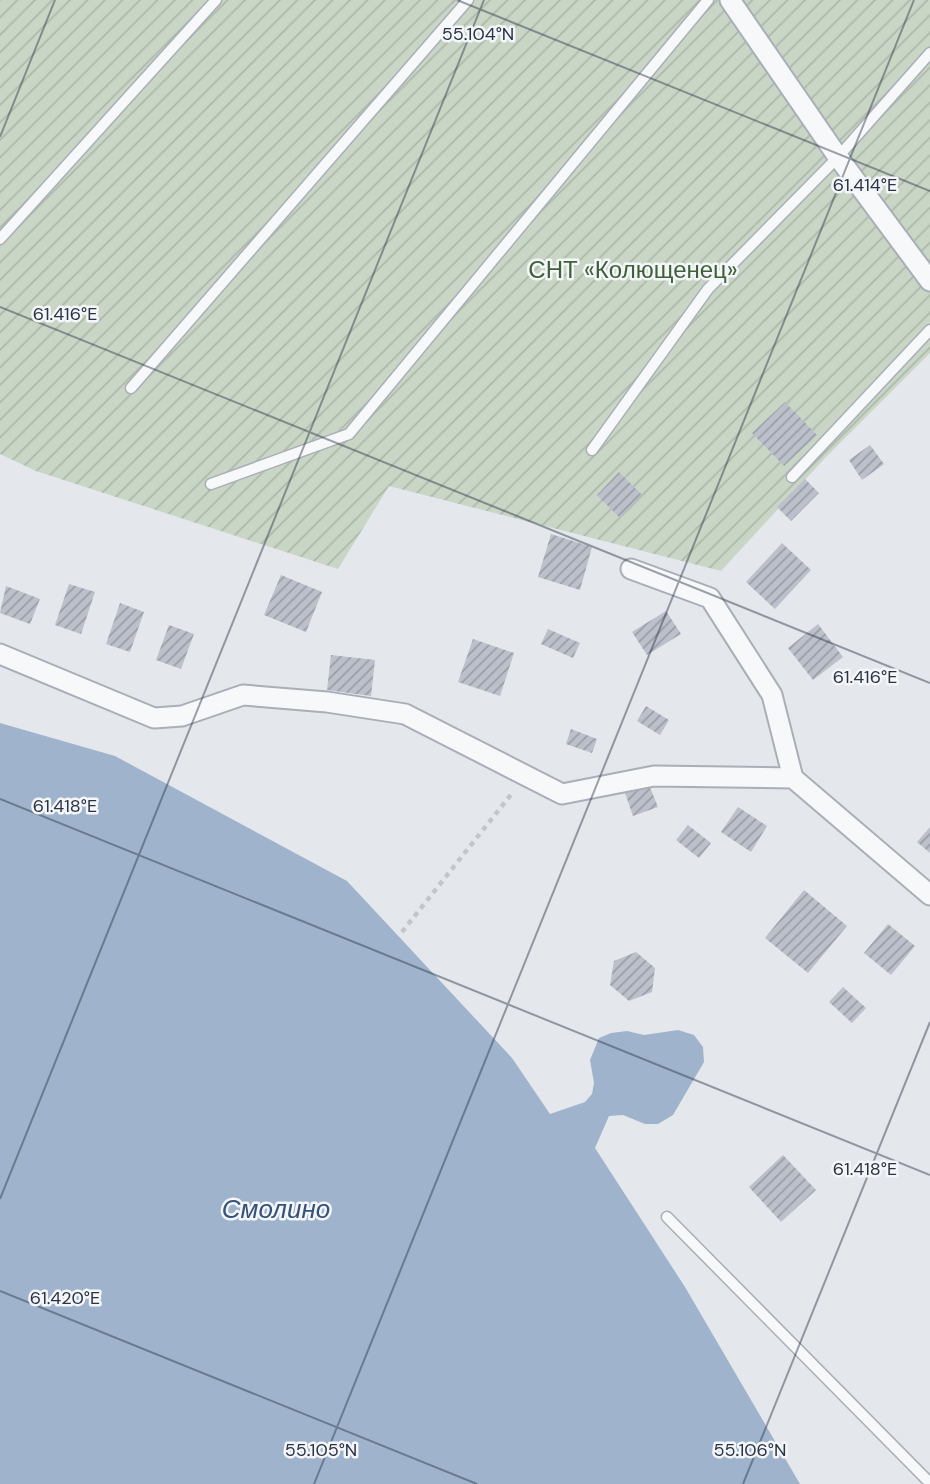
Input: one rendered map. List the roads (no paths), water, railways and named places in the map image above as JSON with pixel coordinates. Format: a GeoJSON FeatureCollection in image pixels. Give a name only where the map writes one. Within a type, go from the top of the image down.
{"type":"FeatureCollection","features":[{"type":"Feature","properties":{"kind":"street"},"geometry":{"type":"LineString","coordinates":[[730,0],[838,157],[930,281]]}},
{"type":"Feature","properties":{"kind":"street"},"geometry":{"type":"LineString","coordinates":[[631,569],[710,598],[772,695],[793,778],[930,895]]}},
{"type":"Feature","properties":{"kind":"street"},"geometry":{"type":"LineString","coordinates":[[0,654],[154,718],[183,716],[243,695],[327,702],[405,714],[562,794],[654,776],[793,778]]}},
{"type":"Feature","properties":{"kind":"lane"},"geometry":{"type":"LineString","coordinates":[[0,239],[216,0]]}},
{"type":"Feature","properties":{"kind":"lane"},"geometry":{"type":"LineString","coordinates":[[131,388],[468,0]]}},
{"type":"Feature","properties":{"kind":"lane"},"geometry":{"type":"LineString","coordinates":[[211,484],[349,434],[708,0]]}},
{"type":"Feature","properties":{"kind":"lane"},"geometry":{"type":"LineString","coordinates":[[592,450],[708,289],[838,157],[930,53]]}},
{"type":"Feature","properties":{"kind":"lane"},"geometry":{"type":"LineString","coordinates":[[792,477],[930,330]]}},
{"type":"Feature","properties":{"kind":"lane"},"geometry":{"type":"LineString","coordinates":[[667,1217],[930,1483]]}},
{"type":"Feature","properties":{"kind":"water","name":"Смолино"},"geometry":{"type":"Polygon","coordinates":[[[0,723],[115,756],[347,881],[512,1058],[550,1114],[585,1102],[592,1094],[594,1083],[590,1060],[599,1038],[627,1031],[644,1035],[678,1030],[694,1035],[703,1047],[704,1062],[673,1115],[658,1124],[645,1124],[623,1115],[609,1116],[595,1148],[685,1287],[800,1484],[0,1484],[0,723]]]}},
{"type":"Feature","properties":{"kind":"park label","name":"СНТ «Колющенец»"},"geometry":{"type":"Point","coordinates":[633,270]}}]}
